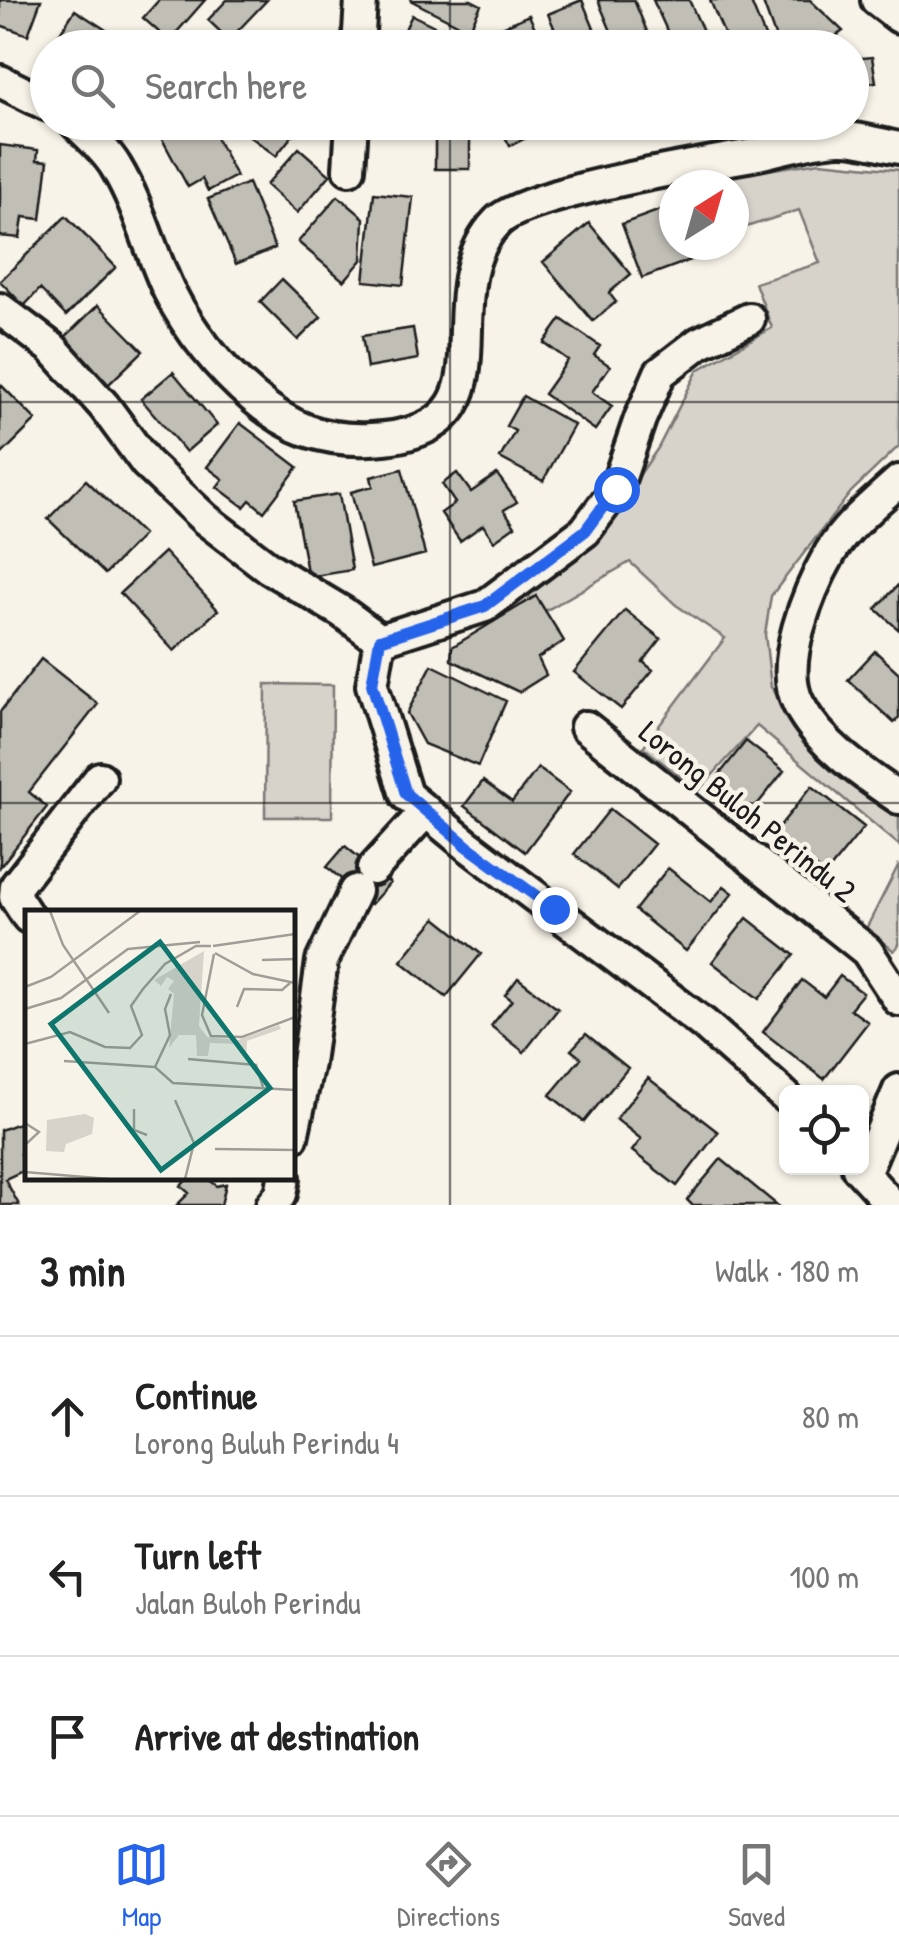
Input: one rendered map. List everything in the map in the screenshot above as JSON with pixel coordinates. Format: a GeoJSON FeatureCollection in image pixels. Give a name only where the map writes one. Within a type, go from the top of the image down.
{"type":"FeatureCollection","features":[{"type":"Feature","properties":{"kind":"street"},"geometry":{"type":"LineString","coordinates":[[359,30],[361,0]]}},
{"type":"Feature","properties":{"kind":"street"},"geometry":{"type":"LineString","coordinates":[[877,0],[899,17]]}},
{"type":"Feature","properties":{"kind":"street"},"geometry":{"type":"LineString","coordinates":[[0,81],[30,95]]}},
{"type":"Feature","properties":{"kind":"street"},"geometry":{"type":"LineString","coordinates":[[91,140],[115,166],[171,294],[196,334],[237,384],[295,425],[324,438],[354,440],[393,438],[423,430],[454,404],[462,389],[466,362],[469,270],[484,240],[511,210],[621,180],[827,140]]}},
{"type":"Feature","properties":{"kind":"street"},"geometry":{"type":"LineString","coordinates":[[349,169],[351,140]]}},
{"type":"Feature","properties":{"kind":"street"},"geometry":{"type":"LineString","coordinates":[[858,140],[899,148]]}},
{"type":"Feature","properties":{"kind":"street"},"geometry":{"type":"LineString","coordinates":[[0,309],[52,348],[104,406],[146,464],[205,519],[269,568],[380,640]]}},
{"type":"Feature","properties":{"kind":"street"},"geometry":{"type":"LineString","coordinates":[[380,640],[485,606],[585,531],[616,489],[660,373],[700,342],[749,319]]}},
{"type":"Feature","properties":{"kind":"street"},"geometry":{"type":"LineString","coordinates":[[899,482],[831,551],[800,620],[792,662],[796,701],[812,726],[859,772],[899,798]]}},
{"type":"Feature","properties":{"kind":"street"},"geometry":{"type":"LineString","coordinates":[[380,640],[372,684],[406,794],[704,1024],[779,1091]]}},
{"type":"Feature","properties":{"kind":"street","name":"Lorong Buloh Perindu 2"},"geometry":{"type":"LineString","coordinates":[[586,727],[868,951],[899,1000]]}},
{"type":"Feature","properties":{"kind":"street"},"geometry":{"type":"LineString","coordinates":[[25,912],[16,897],[16,886],[100,778]]}},
{"type":"Feature","properties":{"kind":"street"},"geometry":{"type":"LineString","coordinates":[[295,1123],[322,961],[364,880],[426,811]]}},
{"type":"Feature","properties":{"kind":"street"},"geometry":{"type":"LineString","coordinates":[[869,1154],[899,1090]]}},
{"type":"Feature","properties":{"kind":"street"},"geometry":{"type":"LineString","coordinates":[[865,1175],[892,1205]]}},
{"type":"Feature","properties":{"kind":"street"},"geometry":{"type":"LineString","coordinates":[[272,1205],[281,1194],[284,1180]]}},
{"type":"Feature","properties":{"kind":"shaded area"},"geometry":{"type":"Polygon","coordinates":[[[820,162],[899,170],[899,446],[851,492],[771,596],[765,634],[771,687],[822,758],[899,810],[899,845],[757,726],[698,791],[643,747],[725,638],[676,605],[630,562],[540,614],[528,595],[603,528],[658,448],[698,370],[772,328],[755,283],[820,263],[799,210],[749,226],[749,173],[820,162]]]}},
{"type":"Feature","properties":{"kind":"shaded area"},"geometry":{"type":"Polygon","coordinates":[[[266,684],[333,685],[332,817],[265,817],[266,684]]]}},
{"type":"Feature","properties":{"kind":"shaded area"},"geometry":{"type":"Polygon","coordinates":[[[899,864],[899,945],[894,951],[866,929],[899,864]]]}},
{"type":"Feature","properties":{"kind":"building"},"geometry":{"type":"Polygon","coordinates":[[[0,0],[41,0],[28,35],[0,25],[0,0]]]}},
{"type":"Feature","properties":{"kind":"building"},"geometry":{"type":"Polygon","coordinates":[[[159,0],[205,0],[179,30],[157,30],[143,18],[159,0]]]}},
{"type":"Feature","properties":{"kind":"building"},"geometry":{"type":"Polygon","coordinates":[[[227,0],[267,0],[238,30],[218,30],[208,20],[227,0]]]}},
{"type":"Feature","properties":{"kind":"building"},"geometry":{"type":"Polygon","coordinates":[[[410,0],[471,0],[481,5],[469,30],[410,0]]]}},
{"type":"Feature","properties":{"kind":"building"},"geometry":{"type":"Polygon","coordinates":[[[582,0],[594,30],[555,30],[548,14],[582,0]]]}},
{"type":"Feature","properties":{"kind":"building"},"geometry":{"type":"Polygon","coordinates":[[[598,0],[634,0],[646,30],[610,30],[598,0]]]}},
{"type":"Feature","properties":{"kind":"building"},"geometry":{"type":"Polygon","coordinates":[[[653,0],[689,0],[702,30],[667,30],[653,0]]]}},
{"type":"Feature","properties":{"kind":"building"},"geometry":{"type":"Polygon","coordinates":[[[710,0],[750,0],[762,30],[722,30],[710,0]]]}},
{"type":"Feature","properties":{"kind":"building"},"geometry":{"type":"Polygon","coordinates":[[[762,0],[810,0],[842,30],[773,30],[762,0]]]}},
{"type":"Feature","properties":{"kind":"building"},"geometry":{"type":"Polygon","coordinates":[[[75,10],[106,30],[62,30],[75,10]]]}},
{"type":"Feature","properties":{"kind":"building"},"geometry":{"type":"Polygon","coordinates":[[[412,15],[442,30],[405,30],[412,15]]]}},
{"type":"Feature","properties":{"kind":"building"},"geometry":{"type":"Polygon","coordinates":[[[529,15],[536,30],[501,30],[529,15]]]}},
{"type":"Feature","properties":{"kind":"building"},"geometry":{"type":"Polygon","coordinates":[[[872,57],[876,82],[869,83],[872,57]]]}},
{"type":"Feature","properties":{"kind":"building"},"geometry":{"type":"Polygon","coordinates":[[[163,140],[217,140],[236,176],[208,191],[202,179],[188,187],[163,140]]]}},
{"type":"Feature","properties":{"kind":"building"},"geometry":{"type":"Polygon","coordinates":[[[255,140],[289,140],[276,156],[255,140]]]}},
{"type":"Feature","properties":{"kind":"building"},"geometry":{"type":"Polygon","coordinates":[[[435,140],[470,140],[470,169],[435,169],[435,140]]]}},
{"type":"Feature","properties":{"kind":"building"},"geometry":{"type":"Polygon","coordinates":[[[0,145],[38,150],[37,160],[48,161],[41,219],[23,217],[20,238],[0,236],[0,145]]]}},
{"type":"Feature","properties":{"kind":"building"},"geometry":{"type":"Polygon","coordinates":[[[299,148],[330,175],[297,213],[266,185],[299,148]]]}},
{"type":"Feature","properties":{"kind":"building"},"geometry":{"type":"Polygon","coordinates":[[[248,183],[275,248],[236,264],[208,199],[248,183]]]}},
{"type":"Feature","properties":{"kind":"building"},"geometry":{"type":"Polygon","coordinates":[[[374,193],[413,197],[403,285],[364,281],[374,193]]]}},
{"type":"Feature","properties":{"kind":"building"},"geometry":{"type":"Polygon","coordinates":[[[338,196],[364,218],[362,260],[344,281],[298,242],[338,196]]]}},
{"type":"Feature","properties":{"kind":"building"},"geometry":{"type":"Polygon","coordinates":[[[659,210],[659,260],[691,260],[642,278],[622,224],[659,210]]]}},
{"type":"Feature","properties":{"kind":"building"},"geometry":{"type":"Polygon","coordinates":[[[66,216],[116,267],[66,316],[40,289],[24,306],[0,281],[66,216]]]}},
{"type":"Feature","properties":{"kind":"building"},"geometry":{"type":"Polygon","coordinates":[[[589,223],[631,274],[609,293],[616,302],[593,321],[543,262],[589,223]]]}},
{"type":"Feature","properties":{"kind":"building"},"geometry":{"type":"Polygon","coordinates":[[[282,279],[321,317],[298,340],[260,302],[282,279]]]}},
{"type":"Feature","properties":{"kind":"building"},"geometry":{"type":"Polygon","coordinates":[[[98,305],[143,351],[108,385],[63,339],[98,305]]]}},
{"type":"Feature","properties":{"kind":"building"},"geometry":{"type":"Polygon","coordinates":[[[561,319],[600,346],[594,355],[610,366],[592,392],[612,406],[595,430],[544,394],[568,360],[544,343],[561,319]]]}},
{"type":"Feature","properties":{"kind":"building"},"geometry":{"type":"Polygon","coordinates":[[[413,328],[418,359],[367,368],[362,336],[413,328]]]}},
{"type":"Feature","properties":{"kind":"building"},"geometry":{"type":"Polygon","coordinates":[[[173,372],[217,425],[186,452],[141,399],[173,372]]]}},
{"type":"Feature","properties":{"kind":"building"},"geometry":{"type":"Polygon","coordinates":[[[0,384],[36,420],[0,456],[0,384]]]}},
{"type":"Feature","properties":{"kind":"building"},"geometry":{"type":"Polygon","coordinates":[[[523,396],[574,425],[543,481],[500,458],[515,431],[506,426],[523,396]]]}},
{"type":"Feature","properties":{"kind":"building"},"geometry":{"type":"Polygon","coordinates":[[[240,423],[298,467],[264,512],[250,500],[244,507],[217,487],[223,479],[207,467],[240,423]]]}},
{"type":"Feature","properties":{"kind":"building"},"geometry":{"type":"Polygon","coordinates":[[[402,469],[425,554],[371,568],[351,492],[373,486],[371,477],[402,469]]]}},
{"type":"Feature","properties":{"kind":"building"},"geometry":{"type":"Polygon","coordinates":[[[457,473],[471,492],[497,474],[517,502],[504,510],[515,526],[494,541],[483,525],[460,541],[441,513],[455,503],[442,484],[457,473]]]}},
{"type":"Feature","properties":{"kind":"building"},"geometry":{"type":"Polygon","coordinates":[[[86,480],[143,535],[105,574],[48,519],[86,480]]]}},
{"type":"Feature","properties":{"kind":"building"},"geometry":{"type":"Polygon","coordinates":[[[339,494],[352,570],[308,577],[294,501],[339,494]]]}},
{"type":"Feature","properties":{"kind":"building"},"geometry":{"type":"Polygon","coordinates":[[[164,552],[218,610],[174,651],[120,593],[164,552]]]}},
{"type":"Feature","properties":{"kind":"building"},"geometry":{"type":"Polygon","coordinates":[[[899,584],[899,630],[876,609],[899,584]]]}},
{"type":"Feature","properties":{"kind":"building"},"geometry":{"type":"Polygon","coordinates":[[[536,596],[564,641],[538,658],[546,675],[519,692],[451,660],[452,647],[536,596]]]}},
{"type":"Feature","properties":{"kind":"building"},"geometry":{"type":"Polygon","coordinates":[[[625,610],[661,639],[643,662],[653,670],[621,709],[574,672],[625,610]]]}},
{"type":"Feature","properties":{"kind":"building"},"geometry":{"type":"Polygon","coordinates":[[[875,651],[899,673],[899,717],[894,723],[848,680],[875,651]]]}},
{"type":"Feature","properties":{"kind":"building"},"geometry":{"type":"Polygon","coordinates":[[[41,659],[98,704],[29,792],[47,807],[0,867],[0,712],[41,659]]]}},
{"type":"Feature","properties":{"kind":"building"},"geometry":{"type":"Polygon","coordinates":[[[432,665],[506,701],[478,766],[424,744],[407,713],[432,665]]]}},
{"type":"Feature","properties":{"kind":"building"},"geometry":{"type":"Polygon","coordinates":[[[746,741],[784,771],[749,815],[711,785],[746,741]]]}},
{"type":"Feature","properties":{"kind":"building"},"geometry":{"type":"Polygon","coordinates":[[[538,768],[570,792],[525,852],[464,806],[483,781],[512,802],[538,768]]]}},
{"type":"Feature","properties":{"kind":"building"},"geometry":{"type":"Polygon","coordinates":[[[812,786],[864,827],[825,875],[774,833],[812,786]]]}},
{"type":"Feature","properties":{"kind":"building"},"geometry":{"type":"Polygon","coordinates":[[[610,809],[654,844],[618,889],[574,854],[610,809]]]}},
{"type":"Feature","properties":{"kind":"building"},"geometry":{"type":"Polygon","coordinates":[[[345,846],[390,883],[371,904],[327,867],[345,846]]]}},
{"type":"Feature","properties":{"kind":"building"},"geometry":{"type":"Polygon","coordinates":[[[668,868],[711,902],[724,886],[733,893],[686,951],[635,910],[668,868]]]}},
{"type":"Feature","properties":{"kind":"building"},"geometry":{"type":"Polygon","coordinates":[[[436,918],[481,954],[446,997],[401,961],[436,918]]]}},
{"type":"Feature","properties":{"kind":"building"},"geometry":{"type":"Polygon","coordinates":[[[747,918],[794,955],[759,999],[712,962],[747,918]]]}},
{"type":"Feature","properties":{"kind":"building"},"geometry":{"type":"Polygon","coordinates":[[[840,976],[863,993],[850,1009],[868,1022],[824,1079],[763,1032],[802,980],[824,997],[840,976]]]}},
{"type":"Feature","properties":{"kind":"building"},"geometry":{"type":"Polygon","coordinates":[[[518,978],[558,1009],[524,1052],[491,1026],[512,1000],[505,995],[518,978]]]}},
{"type":"Feature","properties":{"kind":"building"},"geometry":{"type":"Polygon","coordinates":[[[586,1034],[628,1068],[584,1122],[550,1095],[581,1058],[571,1050],[586,1034]]]}},
{"type":"Feature","properties":{"kind":"building"},"geometry":{"type":"Polygon","coordinates":[[[648,1078],[718,1132],[677,1186],[632,1151],[641,1139],[616,1119],[648,1078]]]}},
{"type":"Feature","properties":{"kind":"building"},"geometry":{"type":"Polygon","coordinates":[[[21,1122],[25,1127],[25,1152],[20,1154],[25,1170],[5,1179],[19,1205],[0,1205],[0,1130],[21,1122]]]}},
{"type":"Feature","properties":{"kind":"building"},"geometry":{"type":"Polygon","coordinates":[[[721,1159],[777,1205],[692,1205],[687,1200],[721,1159]]]}},
{"type":"Feature","properties":{"kind":"building"},"geometry":{"type":"Polygon","coordinates":[[[186,1180],[226,1184],[221,1205],[177,1205],[189,1193],[181,1186],[186,1180]]]}},
{"type":"Feature","properties":{"kind":"route"},"geometry":{"type":"LineString","coordinates":[[554,909],[467,846],[406,794],[372,684],[380,640],[485,606],[585,531],[616,489]]}}]}
